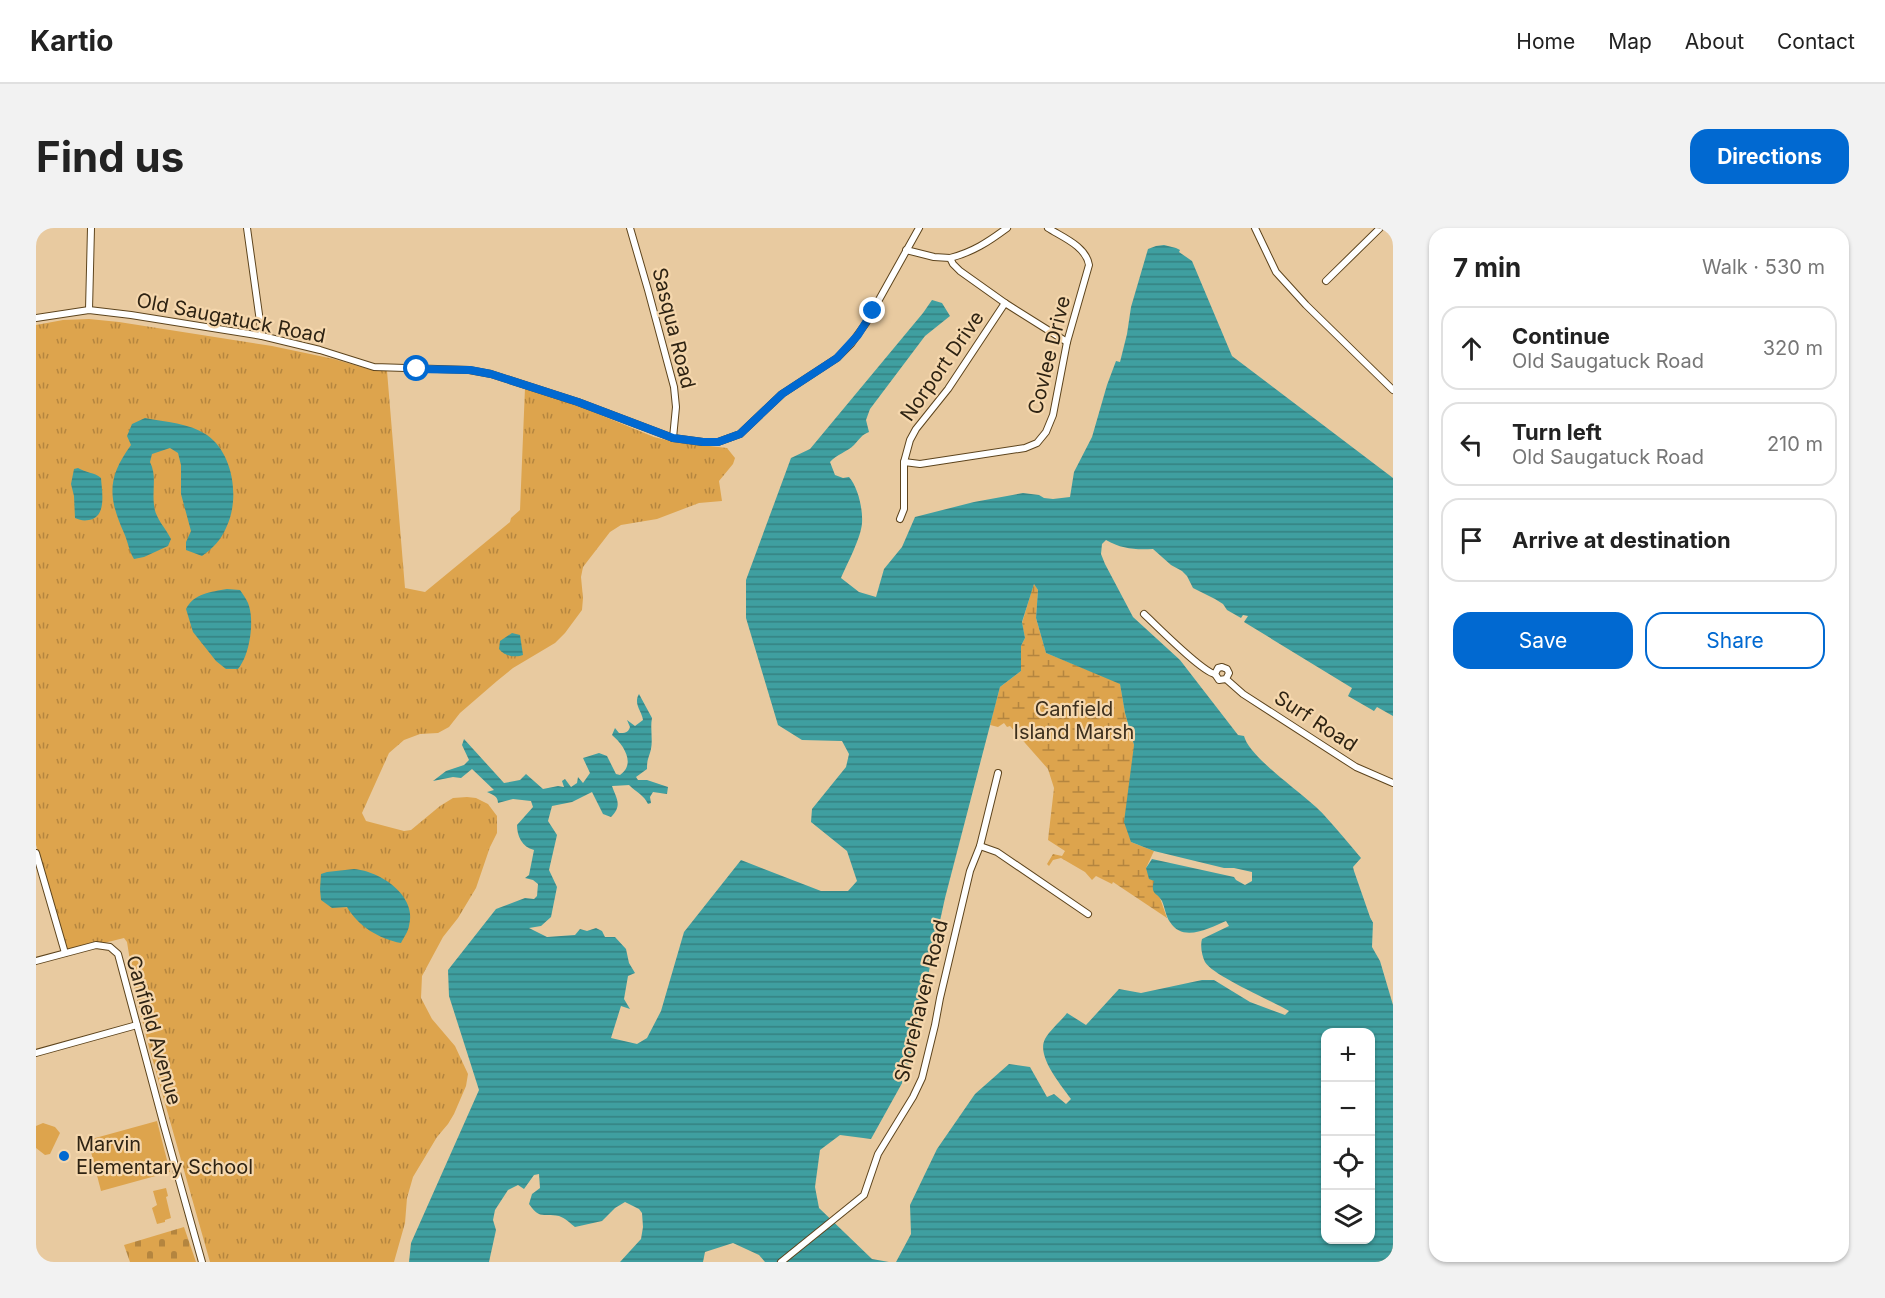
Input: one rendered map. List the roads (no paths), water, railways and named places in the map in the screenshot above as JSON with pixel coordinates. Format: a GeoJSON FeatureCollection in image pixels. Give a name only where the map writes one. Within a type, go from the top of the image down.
{"type":"FeatureCollection","features":[{"type":"Feature","properties":{"kind":"street"},"geometry":{"type":"LineString","coordinates":[[89,310],[91,228]]}},
{"type":"Feature","properties":{"kind":"street"},"geometry":{"type":"LineString","coordinates":[[247,228],[262,336]]}},
{"type":"Feature","properties":{"kind":"street","name":"Sasqua Road"},"geometry":{"type":"LineString","coordinates":[[630,228],[674,387],[676,407],[673,438]]}},
{"type":"Feature","properties":{"kind":"street","name":"Old Saugatuck Road"},"geometry":{"type":"LineString","coordinates":[[36,318],[89,310],[262,336],[320,350],[374,367],[470,370],[491,374],[578,402],[673,438],[718,442],[740,434],[782,394],[837,358],[851,344],[866,323],[919,228]]}},
{"type":"Feature","properties":{"kind":"street"},"geometry":{"type":"LineString","coordinates":[[906,250],[934,257],[951,258],[981,247],[1007,228]]}},
{"type":"Feature","properties":{"kind":"street","name":"Covlee Drive"},"geometry":{"type":"LineString","coordinates":[[904,462],[920,464],[1025,448],[1036,443],[1046,432],[1053,415],[1067,342],[1088,270],[1085,254],[1048,228]]}},
{"type":"Feature","properties":{"kind":"street"},"geometry":{"type":"LineString","coordinates":[[1255,228],[1276,272],[1306,305],[1393,390]]}},
{"type":"Feature","properties":{"kind":"street"},"geometry":{"type":"LineString","coordinates":[[1326,281],[1380,228]]}},
{"type":"Feature","properties":{"kind":"street"},"geometry":{"type":"LineString","coordinates":[[951,258],[960,271],[1067,342]]}},
{"type":"Feature","properties":{"kind":"street","name":"Norport Drive"},"geometry":{"type":"LineString","coordinates":[[900,519],[904,509],[904,462],[910,440],[948,389],[1005,303]]}},
{"type":"Feature","properties":{"kind":"street","name":"Surf Road"},"geometry":{"type":"LineString","coordinates":[[1144,614],[1208,672],[1215,674],[1219,680],[1226,679],[1243,694],[1356,767],[1393,783]]}},
{"type":"Feature","properties":{"kind":"street","name":"Surf Road"},"geometry":{"type":"LineString","coordinates":[[1215,674],[1218,668],[1225,667],[1229,673],[1226,679]]}},
{"type":"Feature","properties":{"kind":"street","name":"Shorehaven Road"},"geometry":{"type":"LineString","coordinates":[[781,1262],[866,1192],[878,1154],[922,1078],[968,881],[981,846],[998,773]]}},
{"type":"Feature","properties":{"kind":"street"},"geometry":{"type":"LineString","coordinates":[[981,846],[997,852],[1088,914]]}},
{"type":"Feature","properties":{"kind":"street"},"geometry":{"type":"LineString","coordinates":[[36,853],[65,953],[36,961]]}},
{"type":"Feature","properties":{"kind":"street","name":"Canfield Avenue"},"geometry":{"type":"LineString","coordinates":[[65,953],[96,945],[110,947],[118,954],[202,1262]]}},
{"type":"Feature","properties":{"kind":"street"},"geometry":{"type":"LineString","coordinates":[[36,1053],[137,1025]]}},
{"type":"Feature","properties":{"kind":"water"},"geometry":{"type":"Polygon","coordinates":[[[1164,245],[1176,248],[1192,261],[1232,356],[1393,478],[1393,716],[1377,707],[1374,711],[1348,696],[1352,688],[1244,622],[1248,616],[1243,615],[1241,618],[1227,610],[1215,599],[1193,588],[1182,571],[1171,565],[1153,549],[1129,548],[1106,540],[1102,544],[1101,554],[1133,617],[1180,660],[1238,735],[1244,736],[1256,755],[1316,807],[1361,858],[1353,867],[1376,928],[1377,949],[1393,987],[1393,1262],[896,1262],[911,1234],[910,1205],[937,1149],[975,1094],[1009,1064],[1030,1067],[1047,1097],[1054,1094],[1066,1104],[1071,1099],[1051,1070],[1043,1046],[1047,1036],[1067,1013],[1086,1025],[1119,989],[1141,993],[1202,980],[1214,980],[1250,1002],[1285,1015],[1289,1011],[1219,974],[1205,962],[1202,939],[1229,926],[1226,921],[1189,933],[1175,928],[1169,920],[1162,901],[1153,891],[1154,881],[1149,879],[1146,868],[1152,859],[1234,877],[1245,885],[1252,881],[1252,872],[1224,868],[1154,851],[1131,842],[1124,822],[1134,745],[1120,684],[1046,653],[1036,618],[1038,590],[1034,584],[1022,622],[1025,638],[1021,646],[1021,671],[1000,687],[945,898],[906,1076],[871,1139],[840,1135],[820,1150],[815,1187],[819,1208],[872,1259],[889,1262],[765,1262],[759,1255],[733,1243],[705,1252],[703,1262],[620,1262],[641,1239],[643,1227],[642,1213],[639,1209],[625,1202],[602,1221],[575,1227],[559,1216],[539,1214],[529,1204],[532,1194],[540,1188],[539,1174],[534,1175],[524,1189],[518,1185],[508,1190],[495,1210],[493,1220],[496,1230],[489,1262],[409,1262],[411,1243],[479,1090],[449,996],[448,970],[496,909],[525,898],[534,899],[537,896],[538,884],[525,878],[529,875],[534,850],[523,844],[517,829],[517,825],[533,807],[531,801],[513,799],[498,803],[496,797],[487,792],[494,790],[472,769],[461,778],[453,777],[433,781],[446,771],[464,765],[469,760],[462,745],[464,739],[504,783],[520,780],[526,774],[543,789],[564,787],[562,781],[565,779],[571,787],[577,783],[578,777],[583,783],[590,773],[583,758],[599,753],[607,756],[616,774],[620,775],[625,771],[628,760],[621,744],[612,735],[615,728],[619,733],[627,732],[630,727],[627,720],[635,726],[643,720],[637,704],[639,694],[652,718],[652,741],[647,769],[636,777],[638,780],[647,780],[668,787],[667,794],[653,792],[650,797],[651,803],[648,804],[629,785],[612,786],[618,805],[611,817],[603,814],[592,792],[572,802],[552,806],[548,821],[557,835],[549,870],[557,887],[551,917],[541,926],[529,928],[547,937],[575,935],[580,929],[587,931],[596,928],[602,931],[605,937],[615,937],[626,949],[629,963],[635,973],[628,976],[624,999],[630,1009],[621,1006],[611,1038],[637,1044],[647,1038],[661,1011],[684,932],[741,860],[821,891],[848,891],[857,881],[847,851],[811,822],[812,809],[846,767],[849,754],[842,741],[802,740],[778,725],[746,618],[746,580],[791,458],[810,449],[932,300],[942,303],[950,316],[925,336],[870,409],[866,420],[869,432],[830,462],[835,475],[843,478],[849,477],[852,481],[862,511],[859,536],[841,578],[859,592],[876,597],[884,569],[902,547],[915,517],[974,502],[1023,493],[1053,499],[1070,497],[1074,472],[1092,437],[1116,361],[1120,362],[1131,307],[1148,249],[1164,245]]]}},
{"type":"Feature","properties":{"kind":"water"},"geometry":{"type":"Polygon","coordinates":[[[145,418],[177,423],[200,431],[216,443],[229,465],[233,491],[230,517],[219,540],[202,556],[186,550],[186,542],[191,531],[181,494],[181,465],[178,453],[170,448],[152,454],[150,462],[154,478],[155,510],[171,539],[168,546],[144,557],[134,559],[131,553],[115,509],[112,488],[118,468],[131,445],[127,436],[132,424],[145,418]]]}},
{"type":"Feature","properties":{"kind":"water"},"geometry":{"type":"Polygon","coordinates":[[[78,468],[101,478],[101,509],[95,518],[89,520],[75,518],[71,484],[74,469],[78,468]]]}},
{"type":"Feature","properties":{"kind":"water"},"geometry":{"type":"Polygon","coordinates":[[[227,589],[240,590],[250,610],[250,637],[246,655],[238,669],[226,669],[216,661],[193,632],[186,609],[198,596],[227,589]]]}},
{"type":"Feature","properties":{"kind":"water"},"geometry":{"type":"Polygon","coordinates":[[[512,633],[520,635],[523,655],[510,656],[499,649],[500,641],[512,633]]]}},
{"type":"Feature","properties":{"kind":"water"},"geometry":{"type":"Polygon","coordinates":[[[354,869],[385,880],[402,895],[408,905],[410,915],[408,928],[401,943],[370,931],[347,907],[332,908],[321,900],[321,874],[354,869]]]}},
{"type":"Feature","properties":{"kind":"place","name":"Marvin Elementary School"},"geometry":{"type":"Point","coordinates":[64,1156]}},
{"type":"Feature","properties":{"kind":"park label","name":"Canfield Island Marsh"},"geometry":{"type":"Point","coordinates":[1074,720]}}]}
